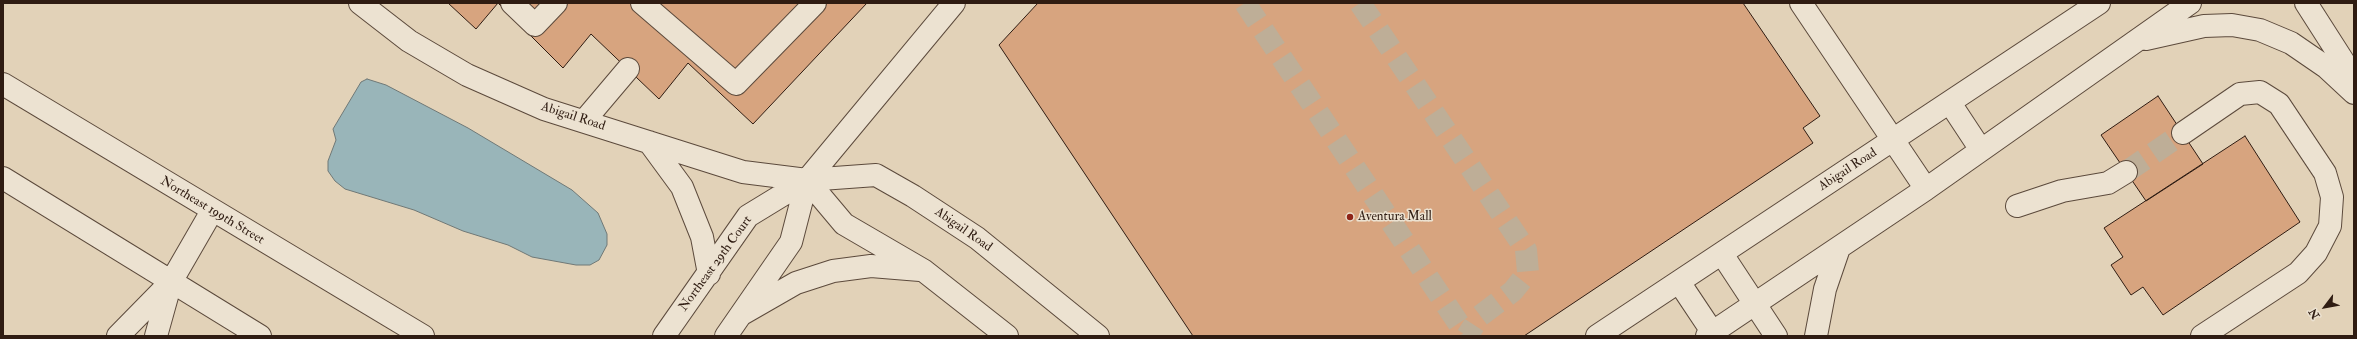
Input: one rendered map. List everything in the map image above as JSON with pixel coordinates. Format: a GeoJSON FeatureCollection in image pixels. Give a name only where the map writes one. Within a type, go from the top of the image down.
{"type":"FeatureCollection","features":[{"type":"Feature","properties":{"kind":"street","name":"Abigail Road"},"geometry":{"type":"LineString","coordinates":[[360,3],[409,41],[467,75],[544,109],[743,172],[807,180],[876,175],[913,196],[978,238],[1098,336]]}},
{"type":"Feature","properties":{"kind":"street"},"geometry":{"type":"LineString","coordinates":[[512,3],[536,25],[556,3]]}},
{"type":"Feature","properties":{"kind":"street"},"geometry":{"type":"LineString","coordinates":[[642,3],[736,84],[814,3]]}},
{"type":"Feature","properties":{"kind":"street"},"geometry":{"type":"LineString","coordinates":[[726,336],[791,242],[807,180],[954,3]]}},
{"type":"Feature","properties":{"kind":"street"},"geometry":{"type":"LineString","coordinates":[[1801,3],[1926,189]]}},
{"type":"Feature","properties":{"kind":"street","name":"Abigail Road"},"geometry":{"type":"LineString","coordinates":[[1597,336],[1950,103],[2098,3]]}},
{"type":"Feature","properties":{"kind":"street"},"geometry":{"type":"LineString","coordinates":[[1679,282],[1711,335],[1926,189],[2190,3]]}},
{"type":"Feature","properties":{"kind":"street"},"geometry":{"type":"LineString","coordinates":[[2306,3],[2354,78]]}},
{"type":"Feature","properties":{"kind":"street"},"geometry":{"type":"LineString","coordinates":[[2135,42],[2204,26],[2232,25],[2260,30],[2291,43],[2326,67],[2354,93]]}},
{"type":"Feature","properties":{"kind":"street"},"geometry":{"type":"LineString","coordinates":[[584,121],[628,69]]}},
{"type":"Feature","properties":{"kind":"street","name":"Northeast 199th Street"},"geometry":{"type":"LineString","coordinates":[[3,84],[212,211],[423,336]]}},
{"type":"Feature","properties":{"kind":"street"},"geometry":{"type":"LineString","coordinates":[[2183,133],[2240,94],[2260,92],[2279,104],[2324,173],[2332,197],[2330,226],[2316,253],[2302,268],[2202,336]]}},
{"type":"Feature","properties":{"kind":"street"},"geometry":{"type":"LineString","coordinates":[[1950,103],[1981,150]]}},
{"type":"Feature","properties":{"kind":"street"},"geometry":{"type":"LineString","coordinates":[[649,142],[682,187],[702,237],[709,274]]}},
{"type":"Feature","properties":{"kind":"street"},"geometry":{"type":"LineString","coordinates":[[2017,206],[2062,191],[2108,183],[2126,172]]}},
{"type":"Feature","properties":{"kind":"street"},"geometry":{"type":"LineString","coordinates":[[3,178],[260,336]]}},
{"type":"Feature","properties":{"kind":"street"},"geometry":{"type":"LineString","coordinates":[[807,180],[844,224],[923,270],[1007,336]]}},
{"type":"Feature","properties":{"kind":"street","name":"Northeast 29th Court"},"geometry":{"type":"LineString","coordinates":[[664,336],[709,274],[748,216],[807,180]]}},
{"type":"Feature","properties":{"kind":"street"},"geometry":{"type":"LineString","coordinates":[[118,336],[171,282],[212,211]]}},
{"type":"Feature","properties":{"kind":"street"},"geometry":{"type":"LineString","coordinates":[[1816,336],[1825,289],[1839,248]]}},
{"type":"Feature","properties":{"kind":"street"},"geometry":{"type":"LineString","coordinates":[[1722,254],[1776,336]]}},
{"type":"Feature","properties":{"kind":"street"},"geometry":{"type":"LineString","coordinates":[[742,314],[796,282],[833,271],[871,266],[923,270]]}},
{"type":"Feature","properties":{"kind":"street"},"geometry":{"type":"LineString","coordinates":[[156,336],[171,282]]}},
{"type":"Feature","properties":{"kind":"water"},"geometry":{"type":"Polygon","coordinates":[[[367,79],[386,85],[468,128],[572,190],[598,213],[607,234],[607,245],[599,260],[590,265],[576,265],[532,257],[508,245],[463,231],[414,210],[345,189],[335,181],[328,171],[328,161],[336,140],[333,129],[361,82],[367,79]]]}},
{"type":"Feature","properties":{"kind":"building"},"geometry":{"type":"Polygon","coordinates":[[[448,3],[498,3],[476,29],[448,3]]]}},
{"type":"Feature","properties":{"kind":"building"},"geometry":{"type":"Polygon","coordinates":[[[498,3],[867,3],[753,124],[688,63],[659,99],[591,34],[563,68],[498,3]]]}},
{"type":"Feature","properties":{"kind":"building"},"geometry":{"type":"Polygon","coordinates":[[[1038,3],[1743,3],[1820,116],[1803,128],[1813,143],[1524,336],[1193,336],[999,45],[1038,3]]]}},
{"type":"Feature","properties":{"kind":"building"},"geometry":{"type":"Polygon","coordinates":[[[2158,96],[2203,164],[2146,201],[2101,135],[2158,96]]]}},
{"type":"Feature","properties":{"kind":"building"},"geometry":{"type":"Polygon","coordinates":[[[2245,136],[2300,222],[2163,315],[2143,287],[2131,295],[2111,265],[2123,257],[2104,228],[2245,136]]]}},
{"type":"Feature","properties":{"kind":"tunnel"},"geometry":{"type":"LineString","coordinates":[[1245,3],[1467,336]]}},
{"type":"Feature","properties":{"kind":"tunnel"},"geometry":{"type":"LineString","coordinates":[[1360,3],[1526,250],[1528,272],[1513,291],[1480,316],[1467,336]]}},
{"type":"Feature","properties":{"kind":"tunnel"},"geometry":{"type":"LineString","coordinates":[[2126,172],[2183,133]]}},
{"type":"Feature","properties":{"kind":"place","name":"Aventura Mall"},"geometry":{"type":"Point","coordinates":[1350,217]}}]}
